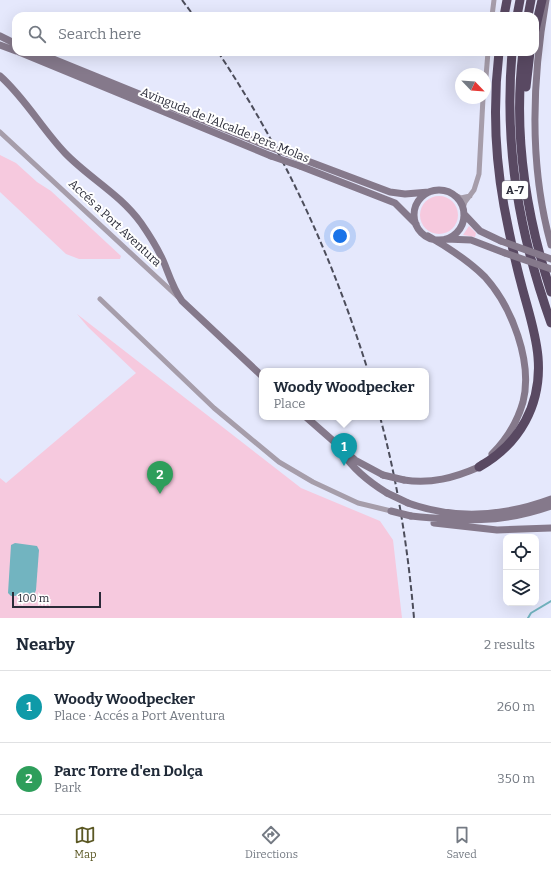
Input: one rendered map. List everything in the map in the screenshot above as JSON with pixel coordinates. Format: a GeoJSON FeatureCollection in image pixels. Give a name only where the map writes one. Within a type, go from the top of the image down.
{"type":"FeatureCollection","features":[{"type":"Feature","properties":{"kind":"highway"},"geometry":{"type":"LineString","coordinates":[[505,12],[507,0]]}},
{"type":"Feature","properties":{"kind":"highway"},"geometry":{"type":"LineString","coordinates":[[514,12],[516,0]]}},
{"type":"Feature","properties":{"kind":"highway"},"geometry":{"type":"LineString","coordinates":[[518,12],[520,0]]}},
{"type":"Feature","properties":{"kind":"highway"},"geometry":{"type":"LineString","coordinates":[[529,12],[531,0]]}},
{"type":"Feature","properties":{"kind":"highway"},"geometry":{"type":"LineString","coordinates":[[539,13],[542,0]]}},
{"type":"Feature","properties":{"kind":"highway"},"geometry":{"type":"LineString","coordinates":[[479,467],[496,458],[518,433],[533,402],[538,377],[536,344],[517,267],[501,184],[496,120],[499,56]]}},
{"type":"Feature","properties":{"kind":"highway","name":"A-7"},"geometry":{"type":"LineString","coordinates":[[512,56],[510,76],[510,130],[516,196],[534,273],[551,323]]}},
{"type":"Feature","properties":{"kind":"highway","name":"A-7"},"geometry":{"type":"LineString","coordinates":[[523,56],[520,100],[521,144],[531,220],[551,292]]}},
{"type":"Feature","properties":{"kind":"highway"},"geometry":{"type":"LineString","coordinates":[[521,144],[524,131],[530,56]]}},
{"type":"Feature","properties":{"kind":"street"},"geometry":{"type":"LineString","coordinates":[[492,12],[494,0]]}},
{"type":"Feature","properties":{"kind":"street"},"geometry":{"type":"LineString","coordinates":[[539,49],[546,0]]}},
{"type":"Feature","properties":{"kind":"street"},"geometry":{"type":"LineString","coordinates":[[0,36],[12,42]]}},
{"type":"Feature","properties":{"kind":"street"},"geometry":{"type":"LineString","coordinates":[[0,45],[12,50]]}},
{"type":"Feature","properties":{"kind":"street","name":"Avinguda de l'Alcalde Pere Molas"},"geometry":{"type":"LineString","coordinates":[[29,56],[272,156],[395,202],[417,226]]}},
{"type":"Feature","properties":{"kind":"street","name":"Avinguda de l'Alcalde Pere Molas"},"geometry":{"type":"LineString","coordinates":[[46,56],[267,146],[390,192],[405,194],[431,192]]}},
{"type":"Feature","properties":{"kind":"street"},"geometry":{"type":"LineString","coordinates":[[487,68],[488,56]]}},
{"type":"Feature","properties":{"kind":"street"},"geometry":{"type":"LineString","coordinates":[[539,56],[535,115],[537,158],[551,245]]}},
{"type":"Feature","properties":{"kind":"street","name":"Accés a Port Aventura"},"geometry":{"type":"LineString","coordinates":[[0,76],[21,98],[76,164],[113,192],[132,212],[154,244],[174,289],[182,301]]}},
{"type":"Feature","properties":{"kind":"street"},"geometry":{"type":"LineString","coordinates":[[444,239],[459,230],[464,211],[474,190],[478,174],[483,104]]}},
{"type":"Feature","properties":{"kind":"street","name":"Accés a Port Aventura"},"geometry":{"type":"LineString","coordinates":[[0,132],[259,373]]}},
{"type":"Feature","properties":{"kind":"street"},"geometry":{"type":"LineString","coordinates":[[309,420],[337,446],[360,463],[383,475],[404,480],[424,482],[449,479],[479,467],[507,437],[518,416],[524,392],[524,371],[521,348],[509,312],[489,282],[463,257],[428,236],[417,226],[415,212],[417,206],[420,200],[431,192],[441,190],[461,198],[470,196]]}},
{"type":"Feature","properties":{"kind":"street"},"geometry":{"type":"LineString","coordinates":[[455,196],[464,211],[480,231],[501,242],[551,260]]}},
{"type":"Feature","properties":{"kind":"street"},"geometry":{"type":"LineString","coordinates":[[428,236],[444,239],[471,240],[551,269]]}},
{"type":"Feature","properties":{"kind":"street"},"geometry":{"type":"LineString","coordinates":[[100,299],[214,408],[279,462],[313,482],[358,503],[410,516],[426,522],[484,529],[526,530],[550,528]]}},
{"type":"Feature","properties":{"kind":"street"},"geometry":{"type":"LineString","coordinates":[[337,446],[350,464],[371,483],[408,503],[426,509],[454,513],[516,513]]}},
{"type":"Feature","properties":{"kind":"street"},"geometry":{"type":"LineString","coordinates":[[538,507],[551,499]]}},
{"type":"Feature","properties":{"kind":"street"},"geometry":{"type":"LineString","coordinates":[[410,516],[471,521],[498,520],[538,507],[551,506]]}},
{"type":"Feature","properties":{"kind":"shaded area"},"geometry":{"type":"Polygon","coordinates":[[[0,155],[16,163],[37,182],[51,191],[121,256],[120,259],[79,259],[66,254],[0,192],[0,155]]]}},
{"type":"Feature","properties":{"kind":"shaded area"},"geometry":{"type":"Polygon","coordinates":[[[435,196],[443,196],[450,199],[455,204],[458,215],[455,226],[450,231],[443,234],[435,234],[428,231],[423,226],[420,219],[420,211],[423,204],[428,199],[435,196]]]}},
{"type":"Feature","properties":{"kind":"shaded area"},"geometry":{"type":"Polygon","coordinates":[[[469,226],[476,233],[475,237],[463,235],[469,226]]]}},
{"type":"Feature","properties":{"kind":"shaded area"},"geometry":{"type":"Polygon","coordinates":[[[77,314],[301,488],[380,521],[393,540],[402,618],[0,618],[0,478],[6,483],[136,373],[88,327],[77,314]]]}},
{"type":"Feature","properties":{"kind":"water"},"geometry":{"type":"Polygon","coordinates":[[[15,543],[37,546],[39,550],[36,590],[34,595],[11,596],[8,593],[11,545],[15,543]]]}},
{"type":"Feature","properties":{"kind":"waterway"},"geometry":{"type":"LineString","coordinates":[[528,618],[531,613],[551,601]]}},
{"type":"Feature","properties":{"kind":"railway"},"geometry":{"type":"LineString","coordinates":[[182,0],[191,12]]}},
{"type":"Feature","properties":{"kind":"railway"},"geometry":{"type":"LineString","coordinates":[[221,56],[242,89],[264,128],[305,206],[339,287],[367,368]]}},
{"type":"Feature","properties":{"kind":"railway"},"geometry":{"type":"LineString","coordinates":[[381,420],[402,517],[414,618]]}},
{"type":"Feature","properties":{"kind":"place","name":"Woody Woodpecker"},"geometry":{"type":"Point","coordinates":[344,466]}},
{"type":"Feature","properties":{"kind":"place","name":"Parc Torre d'en Dolça"},"geometry":{"type":"Point","coordinates":[160,494]}}]}
